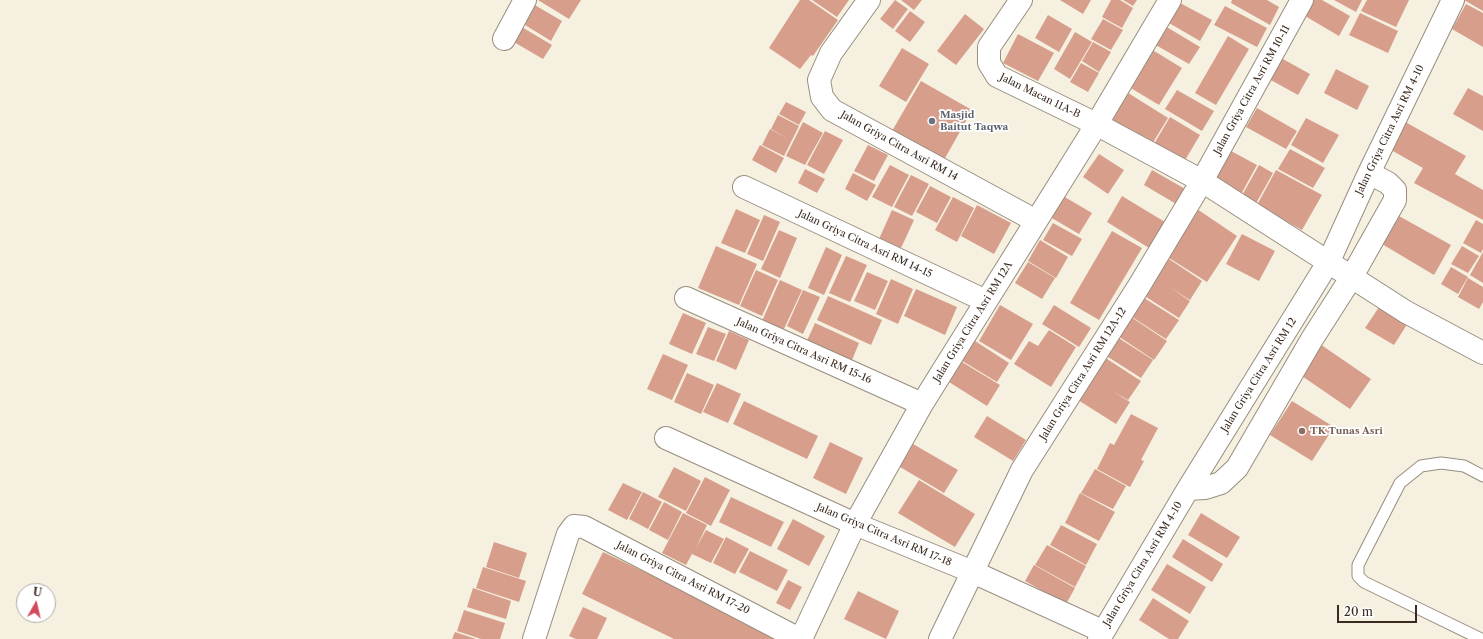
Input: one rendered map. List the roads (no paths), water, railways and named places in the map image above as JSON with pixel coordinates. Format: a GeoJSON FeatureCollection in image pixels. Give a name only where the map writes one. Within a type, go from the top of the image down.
{"type":"FeatureCollection","features":[{"type":"Feature","properties":{"kind":"street"},"geometry":{"type":"LineString","coordinates":[[504,39],[525,0]]}},
{"type":"Feature","properties":{"kind":"street","name":"Jalan Griya Citra Asri RM 14"},"geometry":{"type":"LineString","coordinates":[[869,0],[831,53],[819,80],[822,97],[832,110],[1036,221]]}},
{"type":"Feature","properties":{"kind":"street","name":"Jalan Macan 11A-B"},"geometry":{"type":"LineString","coordinates":[[1021,0],[989,47],[988,63],[997,76],[1096,124],[1202,181],[1329,261],[1351,278],[1406,312],[1483,353]]}},
{"type":"Feature","properties":{"kind":"street","name":"Jalan Griya Citra Asri RM 12A"},"geometry":{"type":"LineString","coordinates":[[800,639],[855,524],[922,404],[1096,124],[1170,0]]}},
{"type":"Feature","properties":{"kind":"street","name":"Jalan Griya Citra Asri RM 10-11"},"geometry":{"type":"LineString","coordinates":[[1202,181],[1302,0]]}},
{"type":"Feature","properties":{"kind":"street","name":"Jalan Griya Citra Asri RM 4-10"},"geometry":{"type":"LineString","coordinates":[[1329,261],[1369,173],[1453,0]]}},
{"type":"Feature","properties":{"kind":"street"},"geometry":{"type":"LineString","coordinates":[[1188,489],[1205,488],[1222,483],[1237,468],[1312,339],[1351,278],[1395,200],[1394,190],[1388,183],[1369,173]]}},
{"type":"Feature","properties":{"kind":"street","name":"Jalan Griya Citra Asri RM 12A-12"},"geometry":{"type":"LineString","coordinates":[[940,639],[1022,470],[1139,286],[1202,181]]}},
{"type":"Feature","properties":{"kind":"street","name":"Jalan Griya Citra Asri RM 14-15"},"geometry":{"type":"LineString","coordinates":[[744,187],[986,301]]}},
{"type":"Feature","properties":{"kind":"street","name":"Jalan Griya Citra Asri RM 12"},"geometry":{"type":"LineString","coordinates":[[1188,489],[1329,261]]}},
{"type":"Feature","properties":{"kind":"street","name":"Jalan Griya Citra Asri RM 15-16"},"geometry":{"type":"LineString","coordinates":[[686,298],[922,404]]}},
{"type":"Feature","properties":{"kind":"street","name":"Jalan Griya Citra Asri RM 17-18"},"geometry":{"type":"LineString","coordinates":[[666,438],[855,524],[973,572],[1101,635]]}},
{"type":"Feature","properties":{"kind":"street","name":"Jalan Griya Citra Asri RM 4-10"},"geometry":{"type":"LineString","coordinates":[[1101,635],[1188,489]]}},
{"type":"Feature","properties":{"kind":"street","name":"Jalan Griya Citra Asri RM 17-20"},"geometry":{"type":"LineString","coordinates":[[534,639],[568,534],[574,526],[584,527],[800,639]]}},
{"type":"Feature","properties":{"kind":"lane"},"geometry":{"type":"LineString","coordinates":[[1481,639],[1364,582],[1358,576],[1358,565],[1400,483],[1421,466],[1441,463],[1464,466],[1483,476]]}},
{"type":"Feature","properties":{"kind":"place","name":"Masjid Baitut Taqwa"},"geometry":{"type":"Point","coordinates":[932,121]}},
{"type":"Feature","properties":{"kind":"place","name":"TK Tunas Asri"},"geometry":{"type":"Point","coordinates":[1302,431]}}]}
